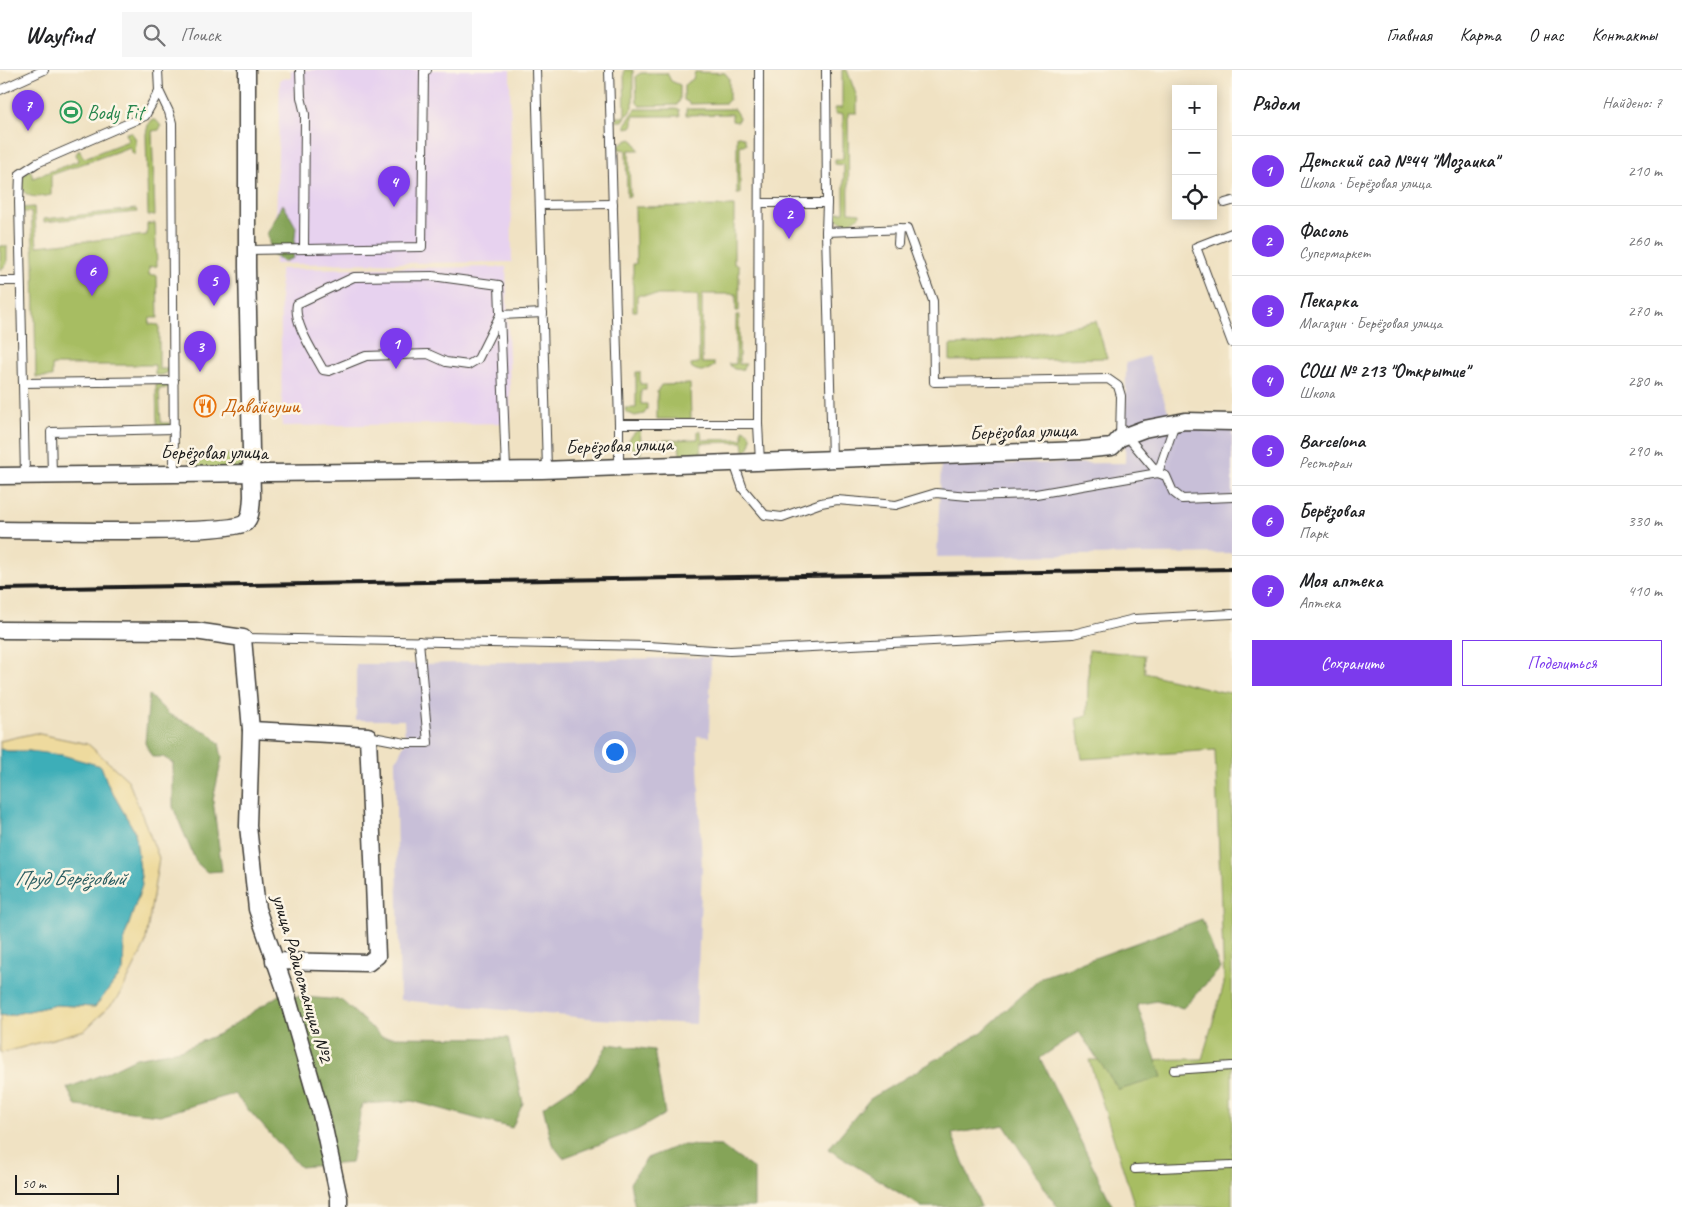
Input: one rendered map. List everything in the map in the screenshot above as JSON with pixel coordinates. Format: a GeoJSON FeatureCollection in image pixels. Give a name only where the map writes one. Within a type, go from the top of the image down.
{"type":"FeatureCollection","features":[{"type":"Feature","properties":{"kind":"street"},"geometry":{"type":"LineString","coordinates":[[0,530],[192,530],[234,527],[245,523],[250,514],[252,497],[247,250],[247,70]]}},
{"type":"Feature","properties":{"kind":"street","name":"Берёзовая улица"},"geometry":{"type":"LineString","coordinates":[[0,476],[547,470],[1081,450],[1112,447],[1123,437],[1144,429],[1184,421],[1232,422]]}},
{"type":"Feature","properties":{"kind":"street"},"geometry":{"type":"LineString","coordinates":[[0,630],[195,631],[243,638]]}},
{"type":"Feature","properties":{"kind":"street","name":"улица Радиостанция №2"},"geometry":{"type":"LineString","coordinates":[[243,638],[251,730],[248,826],[257,909],[274,961],[286,989],[321,1114],[339,1198],[339,1207]]}},
{"type":"Feature","properties":{"kind":"street"},"geometry":{"type":"LineString","coordinates":[[251,730],[368,736],[377,956],[368,963],[274,961]]}},
{"type":"Feature","properties":{"kind":"lane"},"geometry":{"type":"LineString","coordinates":[[0,90],[44,70]]}},
{"type":"Feature","properties":{"kind":"lane"},"geometry":{"type":"LineString","coordinates":[[25,476],[20,281],[20,174],[37,163],[145,116],[158,91],[158,70]]}},
{"type":"Feature","properties":{"kind":"lane"},"geometry":{"type":"LineString","coordinates":[[300,70],[301,97],[305,114],[304,250]]}},
{"type":"Feature","properties":{"kind":"lane"},"geometry":{"type":"LineString","coordinates":[[247,250],[422,247],[424,71],[427,70]]}},
{"type":"Feature","properties":{"kind":"lane"},"geometry":{"type":"LineString","coordinates":[[536,70],[547,470]]}},
{"type":"Feature","properties":{"kind":"lane"},"geometry":{"type":"LineString","coordinates":[[609,70],[619,466]]}},
{"type":"Feature","properties":{"kind":"lane"},"geometry":{"type":"LineString","coordinates":[[759,70],[758,424],[760,462]]}},
{"type":"Feature","properties":{"kind":"lane"},"geometry":{"type":"LineString","coordinates":[[826,70],[826,232],[832,459]]}},
{"type":"Feature","properties":{"kind":"lane"},"geometry":{"type":"LineString","coordinates":[[158,91],[169,112],[172,123],[174,473]]}},
{"type":"Feature","properties":{"kind":"lane"},"geometry":{"type":"LineString","coordinates":[[758,203],[827,203]]}},
{"type":"Feature","properties":{"kind":"lane"},"geometry":{"type":"LineString","coordinates":[[540,205],[613,204]]}},
{"type":"Feature","properties":{"kind":"lane"},"geometry":{"type":"LineString","coordinates":[[898,229],[898,244]]}},
{"type":"Feature","properties":{"kind":"lane"},"geometry":{"type":"LineString","coordinates":[[826,232],[907,229],[933,300],[934,382],[1108,379],[1118,386],[1121,396],[1123,437],[1158,473],[1166,476],[1173,492],[1182,499],[1232,497]]}},
{"type":"Feature","properties":{"kind":"lane"},"geometry":{"type":"LineString","coordinates":[[1232,233],[1196,247],[1232,343]]}},
{"type":"Feature","properties":{"kind":"lane"},"geometry":{"type":"LineString","coordinates":[[500,315],[478,359],[468,366],[446,362],[428,354],[366,356],[329,372],[323,370],[298,321],[295,311],[297,304],[354,277],[432,276],[499,285],[506,470]]}},
{"type":"Feature","properties":{"kind":"lane"},"geometry":{"type":"LineString","coordinates":[[0,281],[20,281]]}},
{"type":"Feature","properties":{"kind":"lane"},"geometry":{"type":"LineString","coordinates":[[500,315],[543,314]]}},
{"type":"Feature","properties":{"kind":"lane"},"geometry":{"type":"LineString","coordinates":[[23,383],[174,380]]}},
{"type":"Feature","properties":{"kind":"lane"},"geometry":{"type":"LineString","coordinates":[[1158,473],[1175,423]]}},
{"type":"Feature","properties":{"kind":"lane"},"geometry":{"type":"LineString","coordinates":[[619,424],[758,424]]}},
{"type":"Feature","properties":{"kind":"lane"},"geometry":{"type":"LineString","coordinates":[[52,475],[51,432],[174,430]]}},
{"type":"Feature","properties":{"kind":"lane"},"geometry":{"type":"LineString","coordinates":[[734,462],[743,489],[765,515],[782,517],[820,503],[836,500],[896,505],[936,493],[968,496],[1036,494],[1158,473]]}},
{"type":"Feature","properties":{"kind":"lane"},"geometry":{"type":"LineString","coordinates":[[243,638],[648,646],[730,651],[908,644],[1073,634],[1134,619],[1232,614]]}},
{"type":"Feature","properties":{"kind":"lane"},"geometry":{"type":"LineString","coordinates":[[368,736],[405,743],[428,743],[419,641]]}},
{"type":"Feature","properties":{"kind":"lane"},"geometry":{"type":"LineString","coordinates":[[1174,1070],[1232,1066]]}},
{"type":"Feature","properties":{"kind":"lane"},"geometry":{"type":"LineString","coordinates":[[1135,1169],[1232,1166]]}},
{"type":"Feature","properties":{"kind":"shaded area"},"geometry":{"type":"Polygon","coordinates":[[[291,70],[510,70],[512,262],[275,264],[280,79],[291,78],[291,70]]]}},
{"type":"Feature","properties":{"kind":"shaded area"},"geometry":{"type":"Polygon","coordinates":[[[506,267],[511,423],[282,426],[280,269],[506,267]]]}},
{"type":"Feature","properties":{"kind":"shaded area"},"geometry":{"type":"Polygon","coordinates":[[[1148,356],[1174,427],[1232,428],[1232,553],[937,557],[941,464],[1125,463],[1126,363],[1148,356]]]}},
{"type":"Feature","properties":{"kind":"shaded area"},"geometry":{"type":"Polygon","coordinates":[[[711,657],[709,737],[697,736],[702,867],[696,1024],[598,1019],[400,1000],[395,762],[405,743],[404,720],[356,720],[356,664],[711,657]]]}},
{"type":"Feature","properties":{"kind":"green space"},"geometry":{"type":"Polygon","coordinates":[[[624,70],[633,70],[633,107],[623,121],[616,121],[617,117],[625,117],[624,70]]]}},
{"type":"Feature","properties":{"kind":"green space"},"geometry":{"type":"Polygon","coordinates":[[[842,70],[847,70],[857,97],[857,113],[848,113],[849,212],[860,213],[860,215],[848,223],[842,222],[835,217],[835,213],[844,212],[844,165],[835,164],[835,159],[843,159],[843,114],[835,114],[835,108],[842,108],[842,70]]]}},
{"type":"Feature","properties":{"kind":"green space"},"geometry":{"type":"Polygon","coordinates":[[[695,72],[725,73],[729,78],[729,100],[726,103],[689,104],[684,100],[684,85],[693,79],[695,72]]]}},
{"type":"Feature","properties":{"kind":"green space"},"geometry":{"type":"Polygon","coordinates":[[[641,73],[667,73],[671,81],[680,85],[680,100],[677,105],[640,106],[637,103],[636,76],[641,73]]]}},
{"type":"Feature","properties":{"kind":"green space"},"geometry":{"type":"Polygon","coordinates":[[[636,109],[679,109],[680,116],[633,116],[633,124],[631,127],[626,128],[626,123],[636,109]]]}},
{"type":"Feature","properties":{"kind":"green space"},"geometry":{"type":"Polygon","coordinates":[[[686,109],[734,109],[739,117],[738,122],[732,121],[732,114],[686,115],[686,109]]]}},
{"type":"Feature","properties":{"kind":"green space"},"geometry":{"type":"Polygon","coordinates":[[[152,120],[156,120],[161,126],[159,130],[152,131],[155,215],[148,216],[146,134],[148,125],[152,120]]]}},
{"type":"Feature","properties":{"kind":"green space"},"geometry":{"type":"Polygon","coordinates":[[[131,132],[136,139],[135,154],[133,154],[130,147],[51,175],[51,195],[34,197],[24,191],[22,187],[24,175],[30,169],[33,178],[78,161],[76,154],[79,150],[84,158],[128,141],[126,133],[131,132]]]}},
{"type":"Feature","properties":{"kind":"green space"},"geometry":{"type":"Polygon","coordinates":[[[737,136],[744,138],[746,145],[740,145],[740,194],[737,194],[737,136]]]}},
{"type":"Feature","properties":{"kind":"green space"},"geometry":{"type":"Polygon","coordinates":[[[631,139],[639,150],[629,150],[630,197],[627,197],[626,150],[619,149],[619,145],[631,139]]]}},
{"type":"Feature","properties":{"kind":"green space"},"geometry":{"type":"Polygon","coordinates":[[[283,204],[296,227],[293,258],[283,262],[272,254],[267,234],[283,204]]]}},
{"type":"Feature","properties":{"kind":"green space"},"geometry":{"type":"Polygon","coordinates":[[[734,206],[734,264],[739,265],[739,311],[736,311],[736,294],[702,294],[702,363],[714,363],[714,366],[708,370],[700,371],[691,367],[691,364],[699,363],[698,295],[637,295],[637,311],[633,311],[633,264],[636,264],[635,207],[734,206]]]}},
{"type":"Feature","properties":{"kind":"green space"},"geometry":{"type":"Polygon","coordinates":[[[34,207],[37,246],[147,235],[147,224],[155,223],[157,266],[149,267],[149,275],[157,275],[158,318],[150,318],[149,324],[159,325],[159,369],[168,369],[167,373],[155,375],[155,365],[52,365],[52,377],[36,377],[34,261],[31,212],[22,212],[21,208],[34,207]]]}},
{"type":"Feature","properties":{"kind":"green space"},"geometry":{"type":"Polygon","coordinates":[[[136,209],[137,212],[44,222],[44,219],[136,209]]]}},
{"type":"Feature","properties":{"kind":"green space"},"geometry":{"type":"Polygon","coordinates":[[[0,246],[7,246],[7,264],[0,270],[0,246]]]}},
{"type":"Feature","properties":{"kind":"green space"},"geometry":{"type":"Polygon","coordinates":[[[736,315],[739,315],[739,364],[746,364],[742,370],[734,369],[728,364],[736,364],[736,315]]]}},
{"type":"Feature","properties":{"kind":"green space"},"geometry":{"type":"Polygon","coordinates":[[[1096,321],[1107,358],[950,361],[950,345],[981,344],[1096,321]]]}},
{"type":"Feature","properties":{"kind":"green space"},"geometry":{"type":"Polygon","coordinates":[[[636,372],[640,372],[640,384],[646,384],[646,390],[641,390],[641,404],[647,404],[647,409],[644,414],[635,416],[626,412],[625,408],[636,408],[636,372]]]}},
{"type":"Feature","properties":{"kind":"green space"},"geometry":{"type":"Polygon","coordinates":[[[159,383],[169,385],[169,388],[159,389],[161,423],[170,423],[170,428],[159,428],[157,424],[156,385],[159,383]]]}},
{"type":"Feature","properties":{"kind":"green space"},"geometry":{"type":"Polygon","coordinates":[[[690,384],[691,419],[657,419],[657,392],[661,385],[690,384]]]}},
{"type":"Feature","properties":{"kind":"green space"},"geometry":{"type":"Polygon","coordinates":[[[743,429],[751,435],[751,442],[746,451],[744,451],[743,442],[701,443],[701,453],[680,454],[679,444],[641,445],[641,454],[638,454],[627,442],[635,432],[640,430],[641,441],[698,439],[698,431],[700,430],[702,440],[743,439],[743,429]]]}},
{"type":"Feature","properties":{"kind":"green space"},"geometry":{"type":"Polygon","coordinates":[[[249,454],[241,470],[193,467],[188,460],[193,455],[249,454]]]}},
{"type":"Feature","properties":{"kind":"green space"},"geometry":{"type":"Polygon","coordinates":[[[1089,650],[1144,655],[1145,673],[1232,693],[1232,1207],[1135,1207],[1089,1060],[1202,1059],[1224,984],[1215,750],[1082,759],[1076,719],[1087,716],[1089,650]]]}},
{"type":"Feature","properties":{"kind":"green space"},"geometry":{"type":"Polygon","coordinates":[[[149,695],[170,715],[209,733],[219,743],[222,758],[213,800],[222,871],[207,872],[196,862],[173,807],[173,763],[163,757],[152,757],[145,743],[149,695]]]}},
{"type":"Feature","properties":{"kind":"green space"},"geometry":{"type":"Polygon","coordinates":[[[1202,919],[1220,969],[1183,1008],[1156,1001],[1137,1005],[1162,1077],[1119,1090],[1079,1032],[1040,1058],[1113,1207],[1057,1207],[1004,1125],[952,1134],[981,1207],[922,1207],[828,1149],[870,1099],[982,1032],[1042,977],[1202,919]]]}},
{"type":"Feature","properties":{"kind":"green space"},"geometry":{"type":"Polygon","coordinates":[[[279,995],[341,1000],[382,1037],[508,1038],[523,1103],[512,1128],[412,1101],[362,1104],[351,1163],[300,1167],[234,1094],[160,1115],[76,1106],[67,1088],[101,1075],[136,1058],[180,1050],[219,1034],[279,995]]]}},
{"type":"Feature","properties":{"kind":"green space"},"geometry":{"type":"Polygon","coordinates":[[[608,1044],[654,1050],[665,1114],[637,1130],[563,1158],[552,1144],[543,1107],[588,1077],[608,1044]]]}},
{"type":"Feature","properties":{"kind":"green space"},"geometry":{"type":"Polygon","coordinates":[[[680,1145],[721,1146],[754,1169],[754,1207],[635,1207],[630,1183],[647,1158],[680,1145]]]}},
{"type":"Feature","properties":{"kind":"sand"},"geometry":{"type":"Polygon","coordinates":[[[35,733],[88,744],[128,780],[159,858],[145,945],[119,997],[85,1030],[2,1053],[0,1052],[0,1015],[6,1016],[56,1005],[95,1007],[123,971],[124,939],[142,885],[135,832],[108,785],[101,766],[29,751],[0,749],[0,741],[35,733]]]}},
{"type":"Feature","properties":{"kind":"water","name":"Пруд Берёзовый"},"geometry":{"type":"Polygon","coordinates":[[[0,749],[62,755],[101,766],[108,785],[135,832],[142,885],[124,939],[123,971],[95,1007],[56,1005],[6,1016],[0,1015],[0,749]]]}},
{"type":"Feature","properties":{"kind":"railway"},"geometry":{"type":"LineString","coordinates":[[0,589],[1232,569]]}},
{"type":"Feature","properties":{"kind":"place","name":"Body Fit"},"geometry":{"type":"Point","coordinates":[71,112]}},
{"type":"Feature","properties":{"kind":"place","name":"Моя аптека"},"geometry":{"type":"Point","coordinates":[28,131]}},
{"type":"Feature","properties":{"kind":"place","name":"СОШ № 213 \"Открытие\""},"geometry":{"type":"Point","coordinates":[394,207]}},
{"type":"Feature","properties":{"kind":"place","name":"Фасоль"},"geometry":{"type":"Point","coordinates":[789,239]}},
{"type":"Feature","properties":{"kind":"place","name":"Берёзовая"},"geometry":{"type":"Point","coordinates":[92,296]}},
{"type":"Feature","properties":{"kind":"place","name":"Barcelona"},"geometry":{"type":"Point","coordinates":[214,306]}},
{"type":"Feature","properties":{"kind":"place","name":"Детский сад №44 \"Мозаика\""},"geometry":{"type":"Point","coordinates":[396,369]}},
{"type":"Feature","properties":{"kind":"place","name":"Пекарка"},"geometry":{"type":"Point","coordinates":[200,372]}},
{"type":"Feature","properties":{"kind":"place","name":"Давайсуши"},"geometry":{"type":"Point","coordinates":[205,406]}}]}
